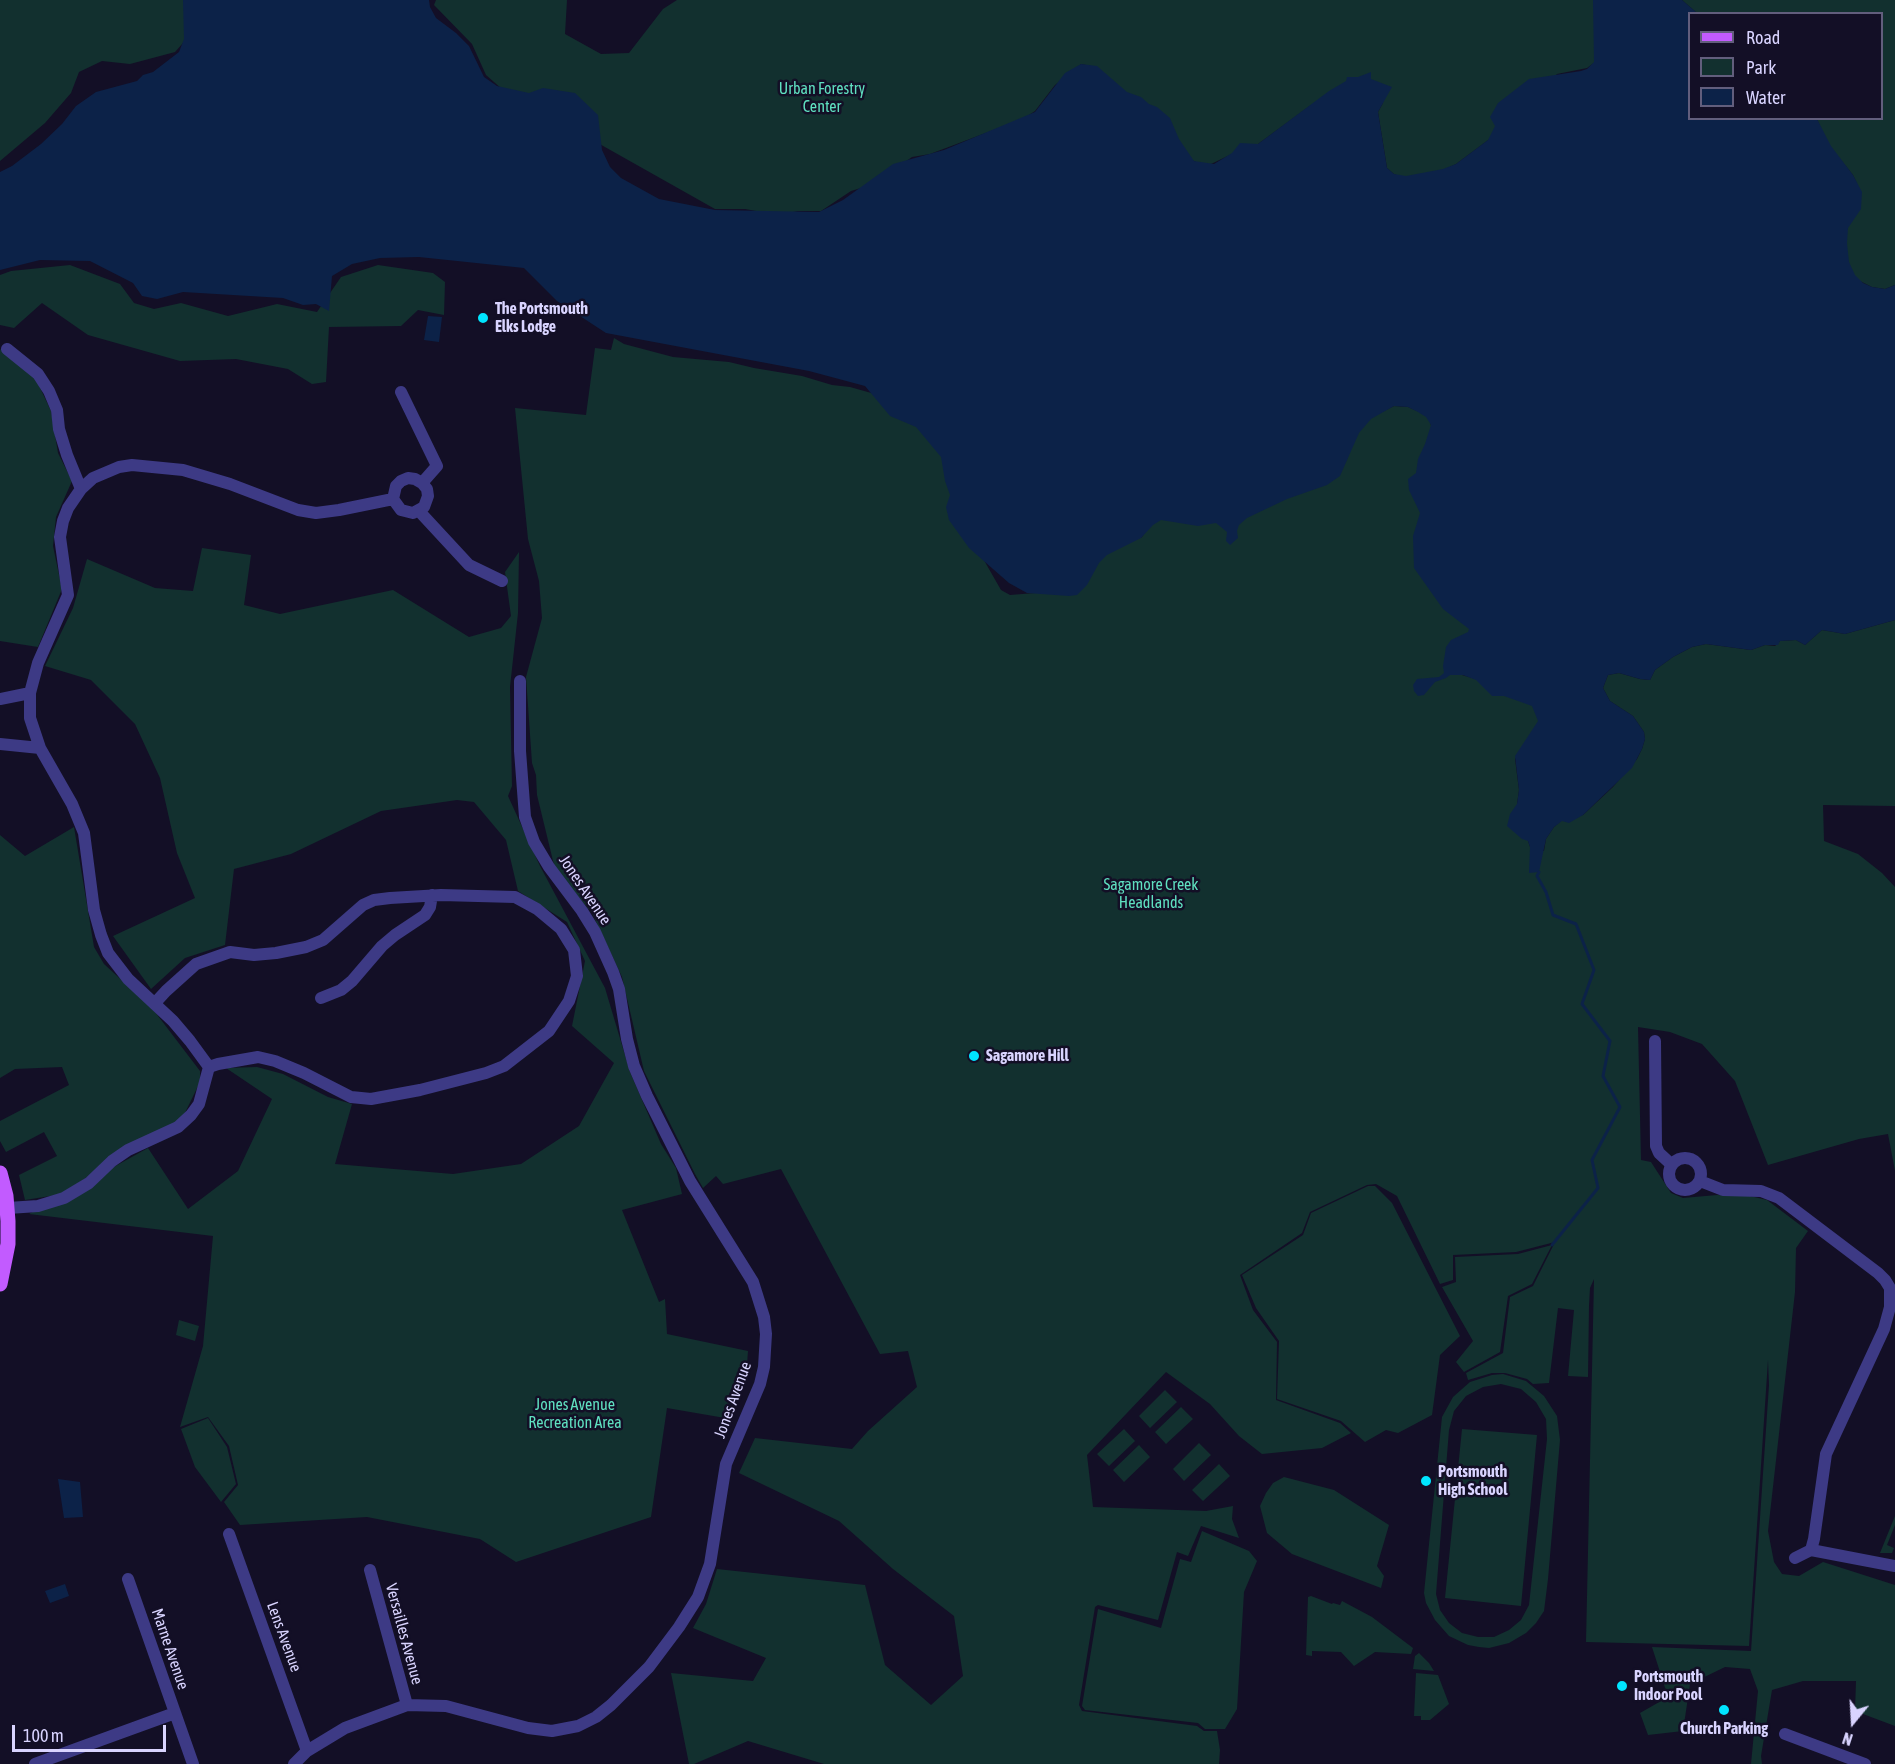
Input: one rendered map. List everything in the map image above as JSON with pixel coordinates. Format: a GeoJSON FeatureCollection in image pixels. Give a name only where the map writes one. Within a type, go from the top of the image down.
{"type":"FeatureCollection","features":[{"type":"Feature","properties":{"kind":"main road"},"geometry":{"type":"LineString","coordinates":[[0,1173],[8,1208],[8,1244],[0,1284]]}},
{"type":"Feature","properties":{"kind":"street"},"geometry":{"type":"LineString","coordinates":[[7,349],[38,374],[49,391],[57,410],[59,429],[67,455],[81,489]]}},
{"type":"Feature","properties":{"kind":"street"},"geometry":{"type":"LineString","coordinates":[[401,392],[437,466],[422,483]]}},
{"type":"Feature","properties":{"kind":"street"},"geometry":{"type":"LineString","coordinates":[[209,1067],[190,1041],[155,1003],[128,979],[108,953],[94,910],[84,833],[72,804],[40,748],[30,718],[30,693],[38,663],[68,594],[60,537],[63,521],[68,508],[81,489],[93,478],[119,467],[149,465],[183,470],[230,483],[298,510],[316,513],[393,499]]}},
{"type":"Feature","properties":{"kind":"street"},"geometry":{"type":"LineString","coordinates":[[408,478],[422,483],[427,489],[428,496],[424,507],[419,511],[407,513],[401,510],[393,499],[393,492],[401,481],[408,478]]}},
{"type":"Feature","properties":{"kind":"street"},"geometry":{"type":"LineString","coordinates":[[419,511],[470,565],[502,581]]}},
{"type":"Feature","properties":{"kind":"street","name":"Jones Avenue"},"geometry":{"type":"LineString","coordinates":[[294,1764],[307,1751],[345,1728],[406,1705],[446,1706],[528,1728],[552,1731],[578,1726],[596,1717],[611,1705],[649,1667],[685,1620],[698,1597],[710,1564],[726,1464],[749,1411],[764,1367],[766,1334],[764,1317],[753,1282],[690,1181],[647,1096],[634,1066],[619,989],[595,932],[549,867],[531,834],[525,817],[522,790],[520,681]]}},
{"type":"Feature","properties":{"kind":"street"},"geometry":{"type":"LineString","coordinates":[[0,699],[30,693]]}},
{"type":"Feature","properties":{"kind":"street"},"geometry":{"type":"LineString","coordinates":[[0,744],[40,748]]}},
{"type":"Feature","properties":{"kind":"street"},"geometry":{"type":"LineString","coordinates":[[155,1003],[196,963],[230,952],[254,955],[289,952],[323,940],[363,905],[374,900],[432,895],[515,897],[537,909],[561,929],[574,950],[577,976],[568,1001],[549,1031],[504,1066],[486,1073],[420,1090],[370,1099],[351,1097],[304,1072],[258,1057],[209,1067]]}},
{"type":"Feature","properties":{"kind":"street"},"geometry":{"type":"LineString","coordinates":[[321,998],[332,995],[346,986],[382,946],[425,915],[430,907],[432,895]]}},
{"type":"Feature","properties":{"kind":"street"},"geometry":{"type":"LineString","coordinates":[[1655,1041],[1656,1146],[1659,1153],[1672,1164]]}},
{"type":"Feature","properties":{"kind":"street"},"geometry":{"type":"LineString","coordinates":[[8,1208],[38,1206],[64,1198],[89,1183],[112,1161],[128,1150],[178,1127],[199,1104],[209,1067]]}},
{"type":"Feature","properties":{"kind":"street"},"geometry":{"type":"LineString","coordinates":[[1682,1158],[1692,1160],[1700,1168],[1700,1181],[1688,1190],[1676,1188],[1669,1174],[1672,1164],[1682,1158]]}},
{"type":"Feature","properties":{"kind":"street"},"geometry":{"type":"LineString","coordinates":[[1700,1181],[1723,1190],[1761,1191],[1779,1198],[1878,1273],[1890,1288],[1890,1307],[1884,1329],[1826,1454],[1811,1550]]}},
{"type":"Feature","properties":{"kind":"street","name":"Lens Avenue"},"geometry":{"type":"LineString","coordinates":[[229,1534],[307,1751]]}},
{"type":"Feature","properties":{"kind":"street"},"geometry":{"type":"LineString","coordinates":[[1795,1558],[1811,1550],[1895,1566]]}},
{"type":"Feature","properties":{"kind":"street","name":"Versailles Avenue"},"geometry":{"type":"LineString","coordinates":[[370,1570],[406,1705]]}},
{"type":"Feature","properties":{"kind":"street","name":"Marne Avenue"},"geometry":{"type":"LineString","coordinates":[[128,1579],[193,1764]]}},
{"type":"Feature","properties":{"kind":"street"},"geometry":{"type":"LineString","coordinates":[[35,1764],[175,1713]]}},
{"type":"Feature","properties":{"kind":"street"},"geometry":{"type":"LineString","coordinates":[[1785,1734],[1864,1764]]}},
{"type":"Feature","properties":{"kind":"green space"},"geometry":{"type":"Polygon","coordinates":[[[0,0],[197,0],[191,34],[175,52],[130,64],[102,61],[79,72],[71,93],[45,123],[0,161],[0,0]]]}},
{"type":"Feature","properties":{"kind":"green space","name":"Urban Forestry Center"},"geometry":{"type":"Polygon","coordinates":[[[436,0],[567,0],[565,34],[601,54],[629,53],[663,9],[677,0],[1610,0],[1599,59],[1587,68],[1557,74],[1503,129],[1456,164],[1416,183],[1394,174],[1387,168],[1378,112],[1383,103],[1311,105],[1258,144],[1244,144],[1234,153],[1211,164],[1203,165],[1189,159],[1137,102],[1091,66],[1081,64],[1055,85],[1035,111],[1023,119],[930,154],[912,157],[874,184],[851,191],[821,211],[798,211],[778,215],[745,209],[715,209],[502,89],[486,75],[472,44],[434,5],[436,0]]]}},
{"type":"Feature","properties":{"kind":"green space"},"geometry":{"type":"Polygon","coordinates":[[[1682,0],[1895,0],[1895,285],[1885,289],[1872,287],[1854,278],[1844,269],[1846,230],[1858,186],[1853,175],[1827,143],[1817,120],[1883,120],[1883,12],[1696,12],[1682,0]]]}},
{"type":"Feature","properties":{"kind":"green space"},"geometry":{"type":"Polygon","coordinates":[[[70,265],[120,284],[134,303],[154,309],[181,303],[228,316],[277,304],[317,312],[341,277],[378,265],[433,273],[445,282],[444,315],[418,310],[401,326],[329,327],[326,382],[312,384],[288,369],[236,359],[180,361],[88,335],[42,303],[14,328],[0,325],[0,275],[11,271],[70,265]]]}},
{"type":"Feature","properties":{"kind":"green space","name":"Sagamore Creek Headlands"},"geometry":{"type":"Polygon","coordinates":[[[614,338],[624,344],[673,357],[729,362],[850,387],[889,398],[926,419],[985,562],[1001,590],[1010,595],[1035,593],[1098,563],[1108,552],[1142,537],[1152,522],[1394,406],[1408,407],[1424,414],[1429,417],[1478,620],[1455,673],[1524,693],[1544,718],[1515,759],[1519,790],[1517,804],[1528,841],[1530,847],[1544,851],[1546,839],[1554,827],[1562,820],[1583,815],[1613,787],[1637,759],[1642,749],[1645,739],[1644,732],[1633,716],[1610,701],[1603,688],[1608,675],[1619,673],[1650,680],[1655,670],[1692,647],[1706,644],[1751,650],[1765,645],[1775,646],[1780,641],[1796,640],[1805,645],[1822,630],[1845,634],[1895,620],[1895,806],[1823,805],[1824,841],[1858,854],[1895,887],[1895,1171],[1888,1134],[1859,1139],[1768,1165],[1735,1081],[1702,1044],[1670,1032],[1638,1027],[1641,1160],[1651,1162],[1671,1193],[1683,1198],[1717,1195],[1750,1196],[1767,1200],[1808,1231],[1796,1248],[1795,1292],[1768,1531],[1774,1562],[1782,1574],[1799,1576],[1823,1562],[1895,1585],[1895,1726],[1855,1711],[1856,1681],[1803,1681],[1772,1690],[1761,1756],[1762,1764],[1751,1764],[1758,1691],[1750,1669],[1725,1667],[1690,1684],[1683,1731],[1648,1735],[1640,1713],[1668,1697],[1652,1647],[1751,1651],[1769,1385],[1768,1360],[1749,1646],[1586,1642],[1594,1279],[1590,1288],[1588,1377],[1568,1376],[1574,1310],[1558,1308],[1549,1383],[1533,1384],[1527,1379],[1505,1373],[1492,1373],[1468,1380],[1466,1373],[1503,1353],[1510,1297],[1533,1286],[1555,1242],[1516,1252],[1453,1255],[1453,1280],[1440,1284],[1397,1196],[1376,1184],[1367,1185],[1310,1212],[1302,1233],[1240,1275],[1253,1310],[1277,1342],[1276,1400],[1340,1423],[1351,1433],[1322,1448],[1262,1454],[1239,1436],[1210,1404],[1166,1372],[1087,1455],[1093,1507],[1206,1511],[1233,1506],[1232,1519],[1239,1538],[1201,1526],[1188,1556],[1177,1552],[1158,1620],[1098,1605],[1095,1607],[1079,1705],[1082,1711],[1197,1726],[1204,1731],[1217,1731],[1220,1750],[1219,1764],[824,1764],[748,1741],[694,1764],[689,1764],[671,1673],[753,1681],[766,1658],[693,1628],[706,1604],[717,1569],[865,1585],[885,1665],[931,1705],[963,1676],[954,1616],[893,1569],[839,1521],[739,1473],[755,1438],[852,1449],[868,1431],[917,1387],[908,1351],[880,1354],[781,1169],[723,1184],[716,1176],[703,1188],[644,1071],[622,977],[592,913],[555,869],[537,795],[536,775],[532,763],[526,677],[542,618],[539,581],[528,539],[515,408],[586,415],[595,348],[611,350],[614,338]]]}},
{"type":"Feature","properties":{"kind":"green space"},"geometry":{"type":"Polygon","coordinates":[[[0,349],[35,377],[51,411],[58,453],[72,481],[56,517],[53,546],[62,589],[38,647],[0,641],[0,349]]]}},
{"type":"Feature","properties":{"kind":"green space","name":"Jones Avenue Recreation Area"},"geometry":{"type":"Polygon","coordinates":[[[202,548],[251,555],[244,605],[280,614],[393,590],[469,637],[501,628],[511,616],[505,572],[519,552],[518,613],[510,687],[512,786],[508,796],[540,866],[605,988],[630,1072],[661,1144],[676,1168],[682,1194],[622,1210],[659,1302],[665,1299],[667,1334],[748,1351],[747,1365],[725,1418],[667,1408],[651,1517],[516,1562],[480,1539],[367,1517],[240,1525],[224,1502],[238,1485],[229,1446],[208,1417],[180,1427],[203,1346],[213,1236],[29,1214],[148,1148],[188,1209],[238,1171],[272,1099],[226,1068],[257,1067],[283,1074],[328,1097],[352,1104],[335,1164],[453,1174],[521,1164],[579,1126],[614,1063],[572,1026],[585,961],[567,922],[518,891],[506,840],[474,802],[457,800],[381,811],[291,854],[234,869],[225,945],[185,958],[151,989],[113,936],[195,898],[177,853],[160,778],[135,724],[91,680],[45,666],[73,608],[87,559],[155,588],[193,591],[202,548]]]}},
{"type":"Feature","properties":{"kind":"green space"},"geometry":{"type":"Polygon","coordinates":[[[74,827],[94,947],[104,964],[152,1008],[200,1071],[200,1082],[181,1121],[97,1170],[63,1194],[25,1200],[19,1175],[57,1156],[44,1132],[6,1152],[0,1141],[0,1121],[69,1085],[62,1067],[15,1069],[0,1078],[0,835],[25,856],[74,827]]]}},
{"type":"Feature","properties":{"kind":"green space"},"geometry":{"type":"Polygon","coordinates":[[[1368,1186],[1375,1186],[1392,1203],[1460,1336],[1440,1355],[1432,1415],[1398,1433],[1386,1430],[1365,1442],[1341,1421],[1277,1399],[1279,1341],[1256,1308],[1242,1275],[1303,1235],[1311,1213],[1368,1186]]]}},
{"type":"Feature","properties":{"kind":"green space"},"geometry":{"type":"Polygon","coordinates":[[[1552,1245],[1532,1284],[1508,1296],[1500,1352],[1464,1372],[1456,1362],[1473,1341],[1442,1287],[1456,1282],[1455,1257],[1518,1254],[1552,1245]]]}},
{"type":"Feature","properties":{"kind":"green space"},"geometry":{"type":"Polygon","coordinates":[[[179,1320],[199,1326],[195,1341],[176,1335],[179,1320]]]}},
{"type":"Feature","properties":{"kind":"green space"},"geometry":{"type":"Polygon","coordinates":[[[1503,1374],[1526,1381],[1544,1396],[1557,1416],[1560,1440],[1544,1611],[1526,1633],[1509,1643],[1489,1648],[1468,1645],[1449,1636],[1435,1620],[1426,1603],[1424,1593],[1442,1417],[1453,1397],[1470,1382],[1503,1374]],[[1501,1384],[1483,1387],[1466,1396],[1454,1411],[1449,1430],[1436,1594],[1440,1610],[1449,1623],[1462,1633],[1478,1637],[1494,1637],[1509,1630],[1521,1620],[1529,1605],[1547,1439],[1546,1419],[1536,1402],[1521,1389],[1501,1384]]]}},
{"type":"Feature","properties":{"kind":"green space"},"geometry":{"type":"Polygon","coordinates":[[[1165,1390],[1177,1402],[1150,1428],[1139,1416],[1165,1390]]]}},
{"type":"Feature","properties":{"kind":"green space"},"geometry":{"type":"Polygon","coordinates":[[[1181,1407],[1193,1419],[1166,1444],[1155,1432],[1181,1407]]]}},
{"type":"Feature","properties":{"kind":"green space"},"geometry":{"type":"Polygon","coordinates":[[[208,1418],[227,1447],[236,1484],[221,1502],[195,1467],[181,1429],[208,1418]]]}},
{"type":"Feature","properties":{"kind":"green space"},"geometry":{"type":"Polygon","coordinates":[[[1124,1429],[1135,1441],[1109,1466],[1097,1454],[1124,1429]]]}},
{"type":"Feature","properties":{"kind":"green space"},"geometry":{"type":"Polygon","coordinates":[[[1462,1429],[1537,1435],[1521,1606],[1445,1598],[1462,1429]]]}},
{"type":"Feature","properties":{"kind":"green space"},"geometry":{"type":"Polygon","coordinates":[[[1199,1443],[1211,1455],[1184,1481],[1173,1469],[1199,1443]]]}},
{"type":"Feature","properties":{"kind":"green space"},"geometry":{"type":"Polygon","coordinates":[[[1139,1445],[1150,1457],[1124,1482],[1113,1470],[1139,1445]]]}},
{"type":"Feature","properties":{"kind":"green space"},"geometry":{"type":"Polygon","coordinates":[[[1219,1464],[1230,1476],[1203,1501],[1192,1490],[1219,1464]]]}},
{"type":"Feature","properties":{"kind":"green space"},"geometry":{"type":"Polygon","coordinates":[[[1284,1477],[1334,1490],[1389,1525],[1377,1566],[1384,1576],[1381,1588],[1292,1554],[1267,1533],[1260,1506],[1273,1483],[1284,1477]]]}},
{"type":"Feature","properties":{"kind":"green space"},"geometry":{"type":"Polygon","coordinates":[[[1895,1516],[1895,1525],[1887,1545],[1894,1548],[1892,1553],[1880,1553],[1895,1516]]]}},
{"type":"Feature","properties":{"kind":"green space"},"geometry":{"type":"Polygon","coordinates":[[[1202,1531],[1249,1551],[1257,1561],[1244,1592],[1237,1709],[1225,1729],[1205,1729],[1198,1723],[1085,1710],[1082,1706],[1098,1609],[1161,1628],[1180,1559],[1191,1562],[1202,1531]]]}},
{"type":"Feature","properties":{"kind":"green space"},"geometry":{"type":"Polygon","coordinates":[[[1308,1597],[1332,1604],[1340,1605],[1342,1601],[1372,1617],[1413,1648],[1411,1654],[1375,1652],[1354,1666],[1341,1652],[1312,1651],[1312,1656],[1306,1655],[1308,1597]]]}},
{"type":"Feature","properties":{"kind":"green space"},"geometry":{"type":"Polygon","coordinates":[[[1419,1653],[1434,1671],[1413,1669],[1415,1656],[1419,1653]]]}},
{"type":"Feature","properties":{"kind":"green space"},"geometry":{"type":"Polygon","coordinates":[[[1416,1673],[1438,1675],[1449,1704],[1430,1720],[1421,1720],[1421,1716],[1414,1716],[1416,1673]]]}},
{"type":"Feature","properties":{"kind":"water"},"geometry":{"type":"Polygon","coordinates":[[[183,0],[429,0],[436,18],[469,46],[484,77],[497,86],[529,93],[543,88],[575,93],[598,115],[602,150],[610,167],[621,178],[659,199],[715,210],[819,212],[843,200],[893,164],[944,150],[1035,112],[1065,73],[1081,64],[1097,66],[1127,92],[1157,107],[1170,118],[1179,139],[1194,161],[1214,164],[1232,153],[1240,143],[1258,144],[1346,81],[1347,77],[1358,77],[1371,72],[1371,79],[1392,87],[1378,112],[1387,168],[1394,174],[1406,176],[1443,169],[1456,164],[1488,140],[1495,126],[1490,117],[1498,103],[1529,79],[1581,71],[1594,62],[1593,0],[1682,0],[1696,12],[1688,12],[1688,120],[1818,120],[1831,146],[1853,175],[1862,192],[1861,209],[1848,228],[1849,262],[1855,275],[1863,283],[1872,287],[1885,289],[1895,285],[1895,620],[1845,634],[1822,630],[1805,645],[1796,640],[1780,641],[1778,645],[1765,645],[1751,650],[1706,644],[1692,647],[1655,670],[1650,680],[1619,673],[1608,675],[1603,688],[1610,701],[1633,716],[1644,732],[1645,739],[1642,749],[1632,768],[1583,815],[1569,823],[1562,821],[1554,827],[1546,839],[1539,872],[1529,873],[1530,847],[1528,841],[1522,839],[1507,826],[1510,814],[1517,804],[1519,790],[1515,756],[1538,721],[1532,706],[1504,696],[1492,696],[1476,680],[1463,675],[1450,675],[1435,682],[1424,695],[1418,696],[1414,691],[1413,685],[1417,679],[1439,677],[1444,673],[1446,647],[1451,640],[1468,632],[1469,629],[1443,609],[1414,568],[1413,536],[1420,513],[1409,490],[1408,479],[1416,473],[1418,459],[1431,425],[1426,417],[1418,412],[1408,407],[1394,406],[1371,419],[1359,433],[1340,476],[1327,485],[1287,499],[1247,518],[1239,525],[1238,538],[1230,545],[1226,541],[1227,532],[1216,523],[1198,526],[1161,520],[1141,538],[1107,555],[1099,563],[1087,585],[1077,595],[1027,593],[1009,583],[969,548],[949,520],[946,507],[950,495],[941,457],[916,427],[890,416],[865,386],[809,371],[606,333],[557,301],[524,268],[419,257],[380,258],[352,264],[332,276],[329,311],[316,304],[303,305],[283,298],[183,292],[157,299],[142,296],[133,283],[90,261],[40,260],[0,270],[0,172],[12,166],[41,144],[62,124],[76,106],[96,92],[137,81],[143,75],[153,72],[179,52],[184,39],[183,0]]]}},
{"type":"Feature","properties":{"kind":"water"},"geometry":{"type":"Polygon","coordinates":[[[428,316],[442,317],[439,342],[424,340],[428,316]]]}},
{"type":"Feature","properties":{"kind":"water"},"geometry":{"type":"Polygon","coordinates":[[[58,1479],[80,1482],[83,1517],[64,1518],[58,1479]]]}},
{"type":"Feature","properties":{"kind":"water"},"geometry":{"type":"Polygon","coordinates":[[[65,1584],[69,1596],[50,1603],[45,1591],[65,1584]]]}},
{"type":"Feature","properties":{"kind":"waterway"},"geometry":{"type":"LineString","coordinates":[[1539,872],[1537,876],[1546,892],[1553,915],[1576,924],[1594,970],[1582,1004],[1610,1041],[1603,1076],[1620,1107],[1592,1160],[1598,1188],[1552,1245]]}},
{"type":"Feature","properties":{"kind":"place","name":"The Portsmouth Elks Lodge"},"geometry":{"type":"Point","coordinates":[483,318]}},
{"type":"Feature","properties":{"kind":"place","name":"Sagamore Hill"},"geometry":{"type":"Point","coordinates":[974,1056]}},
{"type":"Feature","properties":{"kind":"place","name":"Portsmouth High School"},"geometry":{"type":"Point","coordinates":[1426,1481]}},
{"type":"Feature","properties":{"kind":"place","name":"Portsmouth Indoor Pool"},"geometry":{"type":"Point","coordinates":[1622,1686]}},
{"type":"Feature","properties":{"kind":"place","name":"Church Parking"},"geometry":{"type":"Point","coordinates":[1724,1710]}}]}
